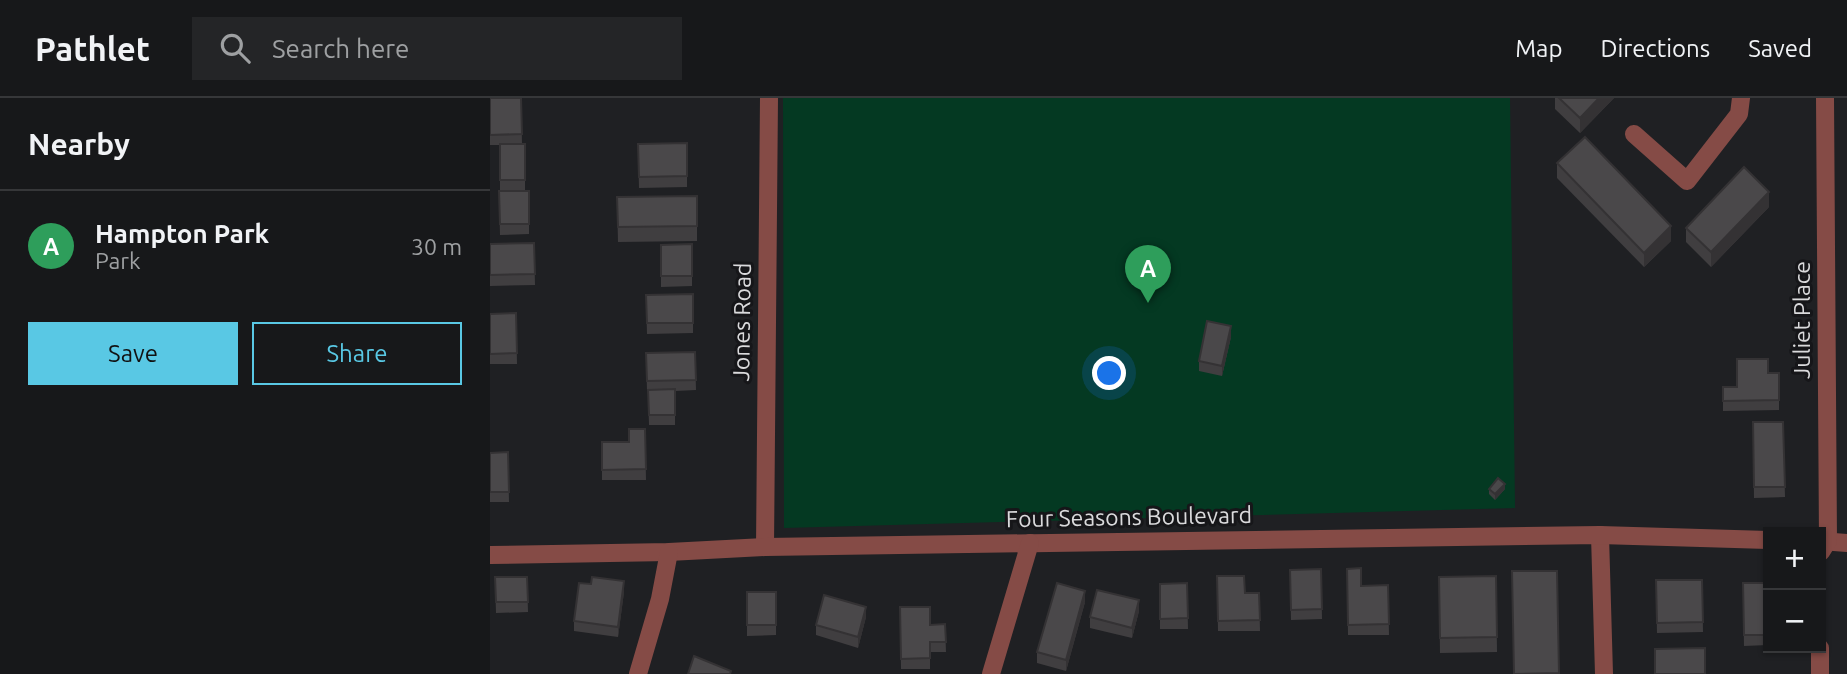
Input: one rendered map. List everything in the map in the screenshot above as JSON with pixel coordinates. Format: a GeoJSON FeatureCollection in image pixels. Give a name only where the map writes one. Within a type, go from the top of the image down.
{"type":"FeatureCollection","features":[{"type":"Feature","properties":{"kind":"street","name":"Jones Road"},"geometry":{"type":"LineString","coordinates":[[765,547],[769,98]]}},
{"type":"Feature","properties":{"kind":"street"},"geometry":{"type":"LineString","coordinates":[[1634,134],[1688,181],[1739,114],[1741,98]]}},
{"type":"Feature","properties":{"kind":"street","name":"Juliet Place"},"geometry":{"type":"LineString","coordinates":[[1823,527],[1825,98]]}},
{"type":"Feature","properties":{"kind":"street","name":"Four Seasons Boulevard"},"geometry":{"type":"LineString","coordinates":[[490,555],[669,552],[765,547],[1600,535],[1763,540]]}},
{"type":"Feature","properties":{"kind":"street"},"geometry":{"type":"LineString","coordinates":[[1600,535],[1604,674]]}},
{"type":"Feature","properties":{"kind":"street"},"geometry":{"type":"LineString","coordinates":[[991,674],[1030,543]]}},
{"type":"Feature","properties":{"kind":"street"},"geometry":{"type":"LineString","coordinates":[[1826,545],[1847,543]]}},
{"type":"Feature","properties":{"kind":"street"},"geometry":{"type":"LineString","coordinates":[[638,674],[660,599],[669,552]]}},
{"type":"Feature","properties":{"kind":"street"},"geometry":{"type":"LineString","coordinates":[[1820,674],[1821,653]]}},
{"type":"Feature","properties":{"kind":"green space"},"geometry":{"type":"Polygon","coordinates":[[[783,98],[1510,98],[1515,508],[784,528],[783,98]]]}},
{"type":"Feature","properties":{"kind":"building"},"geometry":{"type":"Polygon","coordinates":[[[490,98],[521,98],[522,134],[490,135],[490,98]]]}},
{"type":"Feature","properties":{"kind":"building"},"geometry":{"type":"Polygon","coordinates":[[[1559,98],[1599,98],[1580,118],[1559,98]]]}},
{"type":"Feature","properties":{"kind":"building"},"geometry":{"type":"Polygon","coordinates":[[[1585,137],[1671,226],[1644,253],[1557,163],[1585,137]]]}},
{"type":"Feature","properties":{"kind":"building"},"geometry":{"type":"Polygon","coordinates":[[[687,143],[687,176],[639,177],[638,144],[687,143]]]}},
{"type":"Feature","properties":{"kind":"building"},"geometry":{"type":"Polygon","coordinates":[[[500,144],[525,144],[525,180],[500,180],[500,144]]]}},
{"type":"Feature","properties":{"kind":"building"},"geometry":{"type":"Polygon","coordinates":[[[1744,167],[1769,192],[1711,252],[1686,228],[1744,167]]]}},
{"type":"Feature","properties":{"kind":"building"},"geometry":{"type":"Polygon","coordinates":[[[499,191],[529,191],[529,224],[500,224],[499,191]]]}},
{"type":"Feature","properties":{"kind":"building"},"geometry":{"type":"Polygon","coordinates":[[[697,196],[697,226],[618,227],[617,197],[697,196]]]}},
{"type":"Feature","properties":{"kind":"building"},"geometry":{"type":"Polygon","coordinates":[[[534,243],[535,274],[490,275],[490,244],[534,243]]]}},
{"type":"Feature","properties":{"kind":"building"},"geometry":{"type":"Polygon","coordinates":[[[692,244],[692,276],[661,276],[661,245],[692,244]]]}},
{"type":"Feature","properties":{"kind":"building"},"geometry":{"type":"Polygon","coordinates":[[[693,294],[693,323],[647,323],[646,295],[693,294]]]}},
{"type":"Feature","properties":{"kind":"building"},"geometry":{"type":"Polygon","coordinates":[[[516,313],[517,353],[490,354],[490,314],[516,313]]]}},
{"type":"Feature","properties":{"kind":"building"},"geometry":{"type":"Polygon","coordinates":[[[1207,321],[1231,326],[1222,366],[1199,361],[1207,321]]]}},
{"type":"Feature","properties":{"kind":"building"},"geometry":{"type":"Polygon","coordinates":[[[695,352],[696,380],[647,381],[646,353],[695,352]]]}},
{"type":"Feature","properties":{"kind":"building"},"geometry":{"type":"Polygon","coordinates":[[[1737,359],[1768,359],[1768,373],[1779,373],[1779,400],[1723,401],[1723,387],[1737,387],[1737,359]]]}},
{"type":"Feature","properties":{"kind":"building"},"geometry":{"type":"Polygon","coordinates":[[[675,389],[675,415],[649,415],[648,390],[675,389]]]}},
{"type":"Feature","properties":{"kind":"building"},"geometry":{"type":"Polygon","coordinates":[[[1753,422],[1783,422],[1785,487],[1754,487],[1753,422]]]}},
{"type":"Feature","properties":{"kind":"building"},"geometry":{"type":"Polygon","coordinates":[[[629,429],[645,429],[646,469],[602,470],[602,442],[629,442],[629,429]]]}},
{"type":"Feature","properties":{"kind":"building"},"geometry":{"type":"Polygon","coordinates":[[[508,452],[509,492],[490,492],[490,453],[508,452]]]}},
{"type":"Feature","properties":{"kind":"building"},"geometry":{"type":"Polygon","coordinates":[[[1498,478],[1505,484],[1495,494],[1489,489],[1498,478]]]}},
{"type":"Feature","properties":{"kind":"building"},"geometry":{"type":"Polygon","coordinates":[[[1361,568],[1361,586],[1388,585],[1389,624],[1348,625],[1347,569],[1361,568]]]}},
{"type":"Feature","properties":{"kind":"building"},"geometry":{"type":"Polygon","coordinates":[[[1321,569],[1322,609],[1291,610],[1290,570],[1321,569]]]}},
{"type":"Feature","properties":{"kind":"building"},"geometry":{"type":"Polygon","coordinates":[[[1512,571],[1557,571],[1559,673],[1514,674],[1512,571]]]}},
{"type":"Feature","properties":{"kind":"building"},"geometry":{"type":"Polygon","coordinates":[[[1217,576],[1244,576],[1245,593],[1259,593],[1260,620],[1218,621],[1217,576]]]}},
{"type":"Feature","properties":{"kind":"building"},"geometry":{"type":"Polygon","coordinates":[[[1496,576],[1497,637],[1440,638],[1439,577],[1496,576]]]}},
{"type":"Feature","properties":{"kind":"building"},"geometry":{"type":"Polygon","coordinates":[[[495,577],[527,577],[528,602],[496,602],[495,577]]]}},
{"type":"Feature","properties":{"kind":"building"},"geometry":{"type":"Polygon","coordinates":[[[592,577],[624,581],[618,627],[574,621],[579,583],[591,584],[592,577]]]}},
{"type":"Feature","properties":{"kind":"building"},"geometry":{"type":"Polygon","coordinates":[[[1656,580],[1702,580],[1703,622],[1657,623],[1656,580]]]}},
{"type":"Feature","properties":{"kind":"building"},"geometry":{"type":"Polygon","coordinates":[[[1057,583],[1085,591],[1066,660],[1037,652],[1057,583]]]}},
{"type":"Feature","properties":{"kind":"building"},"geometry":{"type":"Polygon","coordinates":[[[1187,583],[1188,618],[1160,619],[1160,584],[1187,583]]]}},
{"type":"Feature","properties":{"kind":"building"},"geometry":{"type":"Polygon","coordinates":[[[1743,583],[1763,583],[1763,635],[1744,635],[1743,583]]]}},
{"type":"Feature","properties":{"kind":"building"},"geometry":{"type":"Polygon","coordinates":[[[1097,590],[1139,600],[1132,628],[1090,617],[1097,590]]]}},
{"type":"Feature","properties":{"kind":"building"},"geometry":{"type":"Polygon","coordinates":[[[747,592],[776,592],[776,625],[747,625],[747,592]]]}},
{"type":"Feature","properties":{"kind":"building"},"geometry":{"type":"Polygon","coordinates":[[[824,595],[866,607],[858,637],[816,625],[824,595]]]}},
{"type":"Feature","properties":{"kind":"building"},"geometry":{"type":"Polygon","coordinates":[[[900,607],[930,607],[930,625],[945,624],[946,642],[930,642],[930,658],[901,659],[900,607]]]}},
{"type":"Feature","properties":{"kind":"building"},"geometry":{"type":"Polygon","coordinates":[[[1705,648],[1705,674],[1655,674],[1655,649],[1705,648]]]}},
{"type":"Feature","properties":{"kind":"building"},"geometry":{"type":"Polygon","coordinates":[[[694,656],[731,671],[730,674],[688,674],[694,656]]]}},
{"type":"Feature","properties":{"kind":"place","name":"Hampton Park"},"geometry":{"type":"Point","coordinates":[1148,303]}}]}
